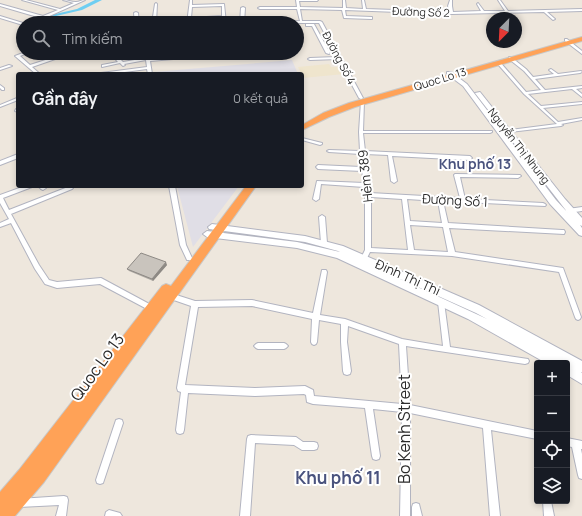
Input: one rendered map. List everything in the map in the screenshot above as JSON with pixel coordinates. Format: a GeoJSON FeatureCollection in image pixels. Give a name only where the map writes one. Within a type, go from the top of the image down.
{"type":"FeatureCollection","features":[{"type":"Feature","properties":{"kind":"highway","name":"Quoc Lo 13"},"geometry":{"type":"LineString","coordinates":[[454,73],[498,62],[568,41],[582,35]]}},
{"type":"Feature","properties":{"kind":"highway","name":"Quoc Lo 13"},"geometry":{"type":"LineString","coordinates":[[304,122],[322,112],[361,100],[568,41],[582,39]]}},
{"type":"Feature","properties":{"kind":"highway","name":"Quoc Lo 13"},"geometry":{"type":"LineString","coordinates":[[304,127],[326,114],[361,100]]}},
{"type":"Feature","properties":{"kind":"highway","name":"Quoc Lo 13"},"geometry":{"type":"LineString","coordinates":[[4,516],[61,445],[170,296],[242,188]]}},
{"type":"Feature","properties":{"kind":"highway","name":"Quoc Lo 13"},"geometry":{"type":"LineString","coordinates":[[0,504],[25,476],[189,258],[248,188]]}},
{"type":"Feature","properties":{"kind":"street"},"geometry":{"type":"LineString","coordinates":[[23,0],[60,10]]}},
{"type":"Feature","properties":{"kind":"street"},"geometry":{"type":"LineString","coordinates":[[64,0],[77,3]]}},
{"type":"Feature","properties":{"kind":"street"},"geometry":{"type":"LineString","coordinates":[[45,16],[84,0]]}},
{"type":"Feature","properties":{"kind":"street"},"geometry":{"type":"LineString","coordinates":[[190,16],[191,0]]}},
{"type":"Feature","properties":{"kind":"street"},"geometry":{"type":"LineString","coordinates":[[300,16],[297,0],[317,0]]}},
{"type":"Feature","properties":{"kind":"street"},"geometry":{"type":"LineString","coordinates":[[344,0],[346,17],[371,18]]}},
{"type":"Feature","properties":{"kind":"street"},"geometry":{"type":"LineString","coordinates":[[363,0],[365,10]]}},
{"type":"Feature","properties":{"kind":"street"},"geometry":{"type":"LineString","coordinates":[[451,0],[450,6],[452,13]]}},
{"type":"Feature","properties":{"kind":"street"},"geometry":{"type":"LineString","coordinates":[[499,0],[507,12]]}},
{"type":"Feature","properties":{"kind":"street"},"geometry":{"type":"LineString","coordinates":[[155,16],[156,4]]}},
{"type":"Feature","properties":{"kind":"street"},"geometry":{"type":"LineString","coordinates":[[478,4],[483,13]]}},
{"type":"Feature","properties":{"kind":"street"},"geometry":{"type":"LineString","coordinates":[[0,5],[39,16]]}},
{"type":"Feature","properties":{"kind":"street"},"geometry":{"type":"LineString","coordinates":[[191,6],[223,5],[224,15],[207,16]]}},
{"type":"Feature","properties":{"kind":"street"},"geometry":{"type":"LineString","coordinates":[[242,16],[243,8]]}},
{"type":"Feature","properties":{"kind":"street","name":"Đường Số 2"},"geometry":{"type":"LineString","coordinates":[[260,8],[483,13]]}},
{"type":"Feature","properties":{"kind":"street","name":"Đường Số 2"},"geometry":{"type":"LineString","coordinates":[[507,12],[582,10]]}},
{"type":"Feature","properties":{"kind":"street"},"geometry":{"type":"LineString","coordinates":[[545,11],[553,19]]}},
{"type":"Feature","properties":{"kind":"street"},"geometry":{"type":"LineString","coordinates":[[0,17],[16,22]]}},
{"type":"Feature","properties":{"kind":"street","name":"Đường Số 4"},"geometry":{"type":"LineString","coordinates":[[304,21],[319,21],[361,100]]}},
{"type":"Feature","properties":{"kind":"street"},"geometry":{"type":"LineString","coordinates":[[304,25],[313,25],[320,35],[328,53]]}},
{"type":"Feature","properties":{"kind":"street"},"geometry":{"type":"LineString","coordinates":[[320,35],[326,35]]}},
{"type":"Feature","properties":{"kind":"street"},"geometry":{"type":"LineString","coordinates":[[568,41],[582,53]]}},
{"type":"Feature","properties":{"kind":"street"},"geometry":{"type":"LineString","coordinates":[[310,59],[338,58]]}},
{"type":"Feature","properties":{"kind":"street"},"geometry":{"type":"LineString","coordinates":[[510,58],[526,70],[544,91]]}},
{"type":"Feature","properties":{"kind":"street"},"geometry":{"type":"LineString","coordinates":[[21,60],[35,72]]}},
{"type":"Feature","properties":{"kind":"street"},"geometry":{"type":"LineString","coordinates":[[29,67],[50,60]]}},
{"type":"Feature","properties":{"kind":"street"},"geometry":{"type":"LineString","coordinates":[[118,60],[129,70]]}},
{"type":"Feature","properties":{"kind":"street"},"geometry":{"type":"LineString","coordinates":[[102,66],[148,60],[150,72]]}},
{"type":"Feature","properties":{"kind":"street"},"geometry":{"type":"LineString","coordinates":[[498,62],[525,94],[557,124],[581,123]]}},
{"type":"Feature","properties":{"kind":"street"},"geometry":{"type":"LineString","coordinates":[[0,69],[10,66]]}},
{"type":"Feature","properties":{"kind":"street"},"geometry":{"type":"LineString","coordinates":[[115,72],[149,68]]}},
{"type":"Feature","properties":{"kind":"street"},"geometry":{"type":"LineString","coordinates":[[551,70],[557,75]]}},
{"type":"Feature","properties":{"kind":"street"},"geometry":{"type":"LineString","coordinates":[[533,78],[580,72]]}},
{"type":"Feature","properties":{"kind":"street","name":"Nguyễn Thị Nhung"},"geometry":{"type":"LineString","coordinates":[[454,73],[473,86],[570,210],[582,223]]}},
{"type":"Feature","properties":{"kind":"street","name":"Nguyễn Thị Nhung"},"geometry":{"type":"LineString","coordinates":[[454,73],[465,84],[499,132],[561,212],[582,233]]}},
{"type":"Feature","properties":{"kind":"street"},"geometry":{"type":"LineString","coordinates":[[525,94],[582,87]]}},
{"type":"Feature","properties":{"kind":"street"},"geometry":{"type":"LineString","coordinates":[[573,88],[582,96]]}},
{"type":"Feature","properties":{"kind":"street"},"geometry":{"type":"LineString","coordinates":[[0,106],[16,100]]}},
{"type":"Feature","properties":{"kind":"street","name":"Hẻm 389"},"geometry":{"type":"LineString","coordinates":[[361,100],[362,153],[368,195],[366,254]]}},
{"type":"Feature","properties":{"kind":"street"},"geometry":{"type":"LineString","coordinates":[[540,107],[582,103]]}},
{"type":"Feature","properties":{"kind":"street"},"geometry":{"type":"LineString","coordinates":[[499,132],[581,123]]}},
{"type":"Feature","properties":{"kind":"street"},"geometry":{"type":"LineString","coordinates":[[361,132],[490,132]]}},
{"type":"Feature","properties":{"kind":"street"},"geometry":{"type":"LineString","coordinates":[[304,140],[320,144]]}},
{"type":"Feature","properties":{"kind":"street"},"geometry":{"type":"LineString","coordinates":[[329,151],[470,158]]}},
{"type":"Feature","properties":{"kind":"street"},"geometry":{"type":"LineString","coordinates":[[390,155],[394,181]]}},
{"type":"Feature","properties":{"kind":"street"},"geometry":{"type":"LineString","coordinates":[[0,163],[16,157]]}},
{"type":"Feature","properties":{"kind":"street"},"geometry":{"type":"LineString","coordinates":[[318,167],[364,169]]}},
{"type":"Feature","properties":{"kind":"street"},"geometry":{"type":"LineString","coordinates":[[463,200],[457,175],[518,176]]}},
{"type":"Feature","properties":{"kind":"street"},"geometry":{"type":"LineString","coordinates":[[316,199],[319,182],[366,184]]}},
{"type":"Feature","properties":{"kind":"street"},"geometry":{"type":"LineString","coordinates":[[26,188],[0,200],[37,267],[47,282],[57,285],[101,281],[152,308]]}},
{"type":"Feature","properties":{"kind":"street"},"geometry":{"type":"LineString","coordinates":[[8,213],[70,188]]}},
{"type":"Feature","properties":{"kind":"street"},"geometry":{"type":"LineString","coordinates":[[172,188],[183,245],[189,258]]}},
{"type":"Feature","properties":{"kind":"street","name":"Đường Số 1"},"geometry":{"type":"LineString","coordinates":[[368,195],[543,205]]}},
{"type":"Feature","properties":{"kind":"street"},"geometry":{"type":"LineString","coordinates":[[404,197],[411,252]]}},
{"type":"Feature","properties":{"kind":"street"},"geometry":{"type":"LineString","coordinates":[[440,199],[452,254]]}},
{"type":"Feature","properties":{"kind":"street"},"geometry":{"type":"LineString","coordinates":[[561,212],[582,209]]}},
{"type":"Feature","properties":{"kind":"street"},"geometry":{"type":"LineString","coordinates":[[322,217],[324,243]]}},
{"type":"Feature","properties":{"kind":"street"},"geometry":{"type":"LineString","coordinates":[[0,225],[12,220]]}},
{"type":"Feature","properties":{"kind":"street"},"geometry":{"type":"LineString","coordinates":[[407,222],[562,232]]}},
{"type":"Feature","properties":{"kind":"street","name":"Đinh Thị Thi"},"geometry":{"type":"LineString","coordinates":[[213,231],[294,237],[366,254],[476,308],[582,367]]}},
{"type":"Feature","properties":{"kind":"street","name":"Đinh Thị Thi"},"geometry":{"type":"LineString","coordinates":[[213,231],[297,244],[329,252],[360,264],[441,302],[504,333],[551,360]]}},
{"type":"Feature","properties":{"kind":"street"},"geometry":{"type":"LineString","coordinates":[[366,254],[411,252],[452,254],[561,270],[578,317]]}},
{"type":"Feature","properties":{"kind":"street"},"geometry":{"type":"LineString","coordinates":[[314,342],[316,317],[324,272]]}},
{"type":"Feature","properties":{"kind":"street"},"geometry":{"type":"LineString","coordinates":[[170,296],[194,304],[252,303],[345,322],[402,342],[525,361]]}},
{"type":"Feature","properties":{"kind":"street"},"geometry":{"type":"LineString","coordinates":[[441,302],[447,348]]}},
{"type":"Feature","properties":{"kind":"street"},"geometry":{"type":"LineString","coordinates":[[180,430],[183,389],[194,304]]}},
{"type":"Feature","properties":{"kind":"street"},"geometry":{"type":"LineString","coordinates":[[345,322],[344,342],[347,371]]}},
{"type":"Feature","properties":{"kind":"street","name":"Bo Kenh Street"},"geometry":{"type":"LineString","coordinates":[[402,342],[406,408],[405,516]]}},
{"type":"Feature","properties":{"kind":"street"},"geometry":{"type":"LineString","coordinates":[[258,346],[284,346]]}},
{"type":"Feature","properties":{"kind":"street"},"geometry":{"type":"LineString","coordinates":[[570,371],[582,379]]}},
{"type":"Feature","properties":{"kind":"street"},"geometry":{"type":"LineString","coordinates":[[183,389],[255,392],[305,390],[310,393],[310,399],[313,400],[406,408],[534,435]]}},
{"type":"Feature","properties":{"kind":"street"},"geometry":{"type":"LineString","coordinates":[[368,404],[376,456]]}},
{"type":"Feature","properties":{"kind":"street"},"geometry":{"type":"LineString","coordinates":[[100,480],[119,423]]}},
{"type":"Feature","properties":{"kind":"street"},"geometry":{"type":"LineString","coordinates":[[487,425],[496,516]]}},
{"type":"Feature","properties":{"kind":"street"},"geometry":{"type":"LineString","coordinates":[[245,516],[251,439],[296,441],[302,446],[314,446]]}},
{"type":"Feature","properties":{"kind":"street"},"geometry":{"type":"LineString","coordinates":[[579,445],[582,475]]}},
{"type":"Feature","properties":{"kind":"street"},"geometry":{"type":"LineString","coordinates":[[15,503],[64,500],[61,516]]}},
{"type":"Feature","properties":{"kind":"street"},"geometry":{"type":"LineString","coordinates":[[547,504],[549,516]]}},
{"type":"Feature","properties":{"kind":"shaded area"},"geometry":{"type":"Polygon","coordinates":[[[292,60],[297,72],[154,72],[292,60]]]}},
{"type":"Feature","properties":{"kind":"shaded area"},"geometry":{"type":"Polygon","coordinates":[[[329,64],[331,67],[341,67],[344,74],[304,78],[304,72],[300,72],[298,67],[329,64]]]}},
{"type":"Feature","properties":{"kind":"shaded area"},"geometry":{"type":"Polygon","coordinates":[[[178,188],[237,188],[193,247],[178,188]]]}},
{"type":"Feature","properties":{"kind":"water"},"geometry":{"type":"Polygon","coordinates":[[[95,0],[102,0],[82,10],[56,16],[49,16],[51,15],[77,9],[95,0]]]}},
{"type":"Feature","properties":{"kind":"building"},"geometry":{"type":"Polygon","coordinates":[[[141,253],[166,262],[152,279],[127,269],[141,253]]]}},
{"type":"Feature","properties":{"kind":"district","name":"Khu phố 13"},"geometry":{"type":"Point","coordinates":[475,164]}},
{"type":"Feature","properties":{"kind":"district","name":"Khu phố 11"},"geometry":{"type":"Point","coordinates":[338,478]}}]}
